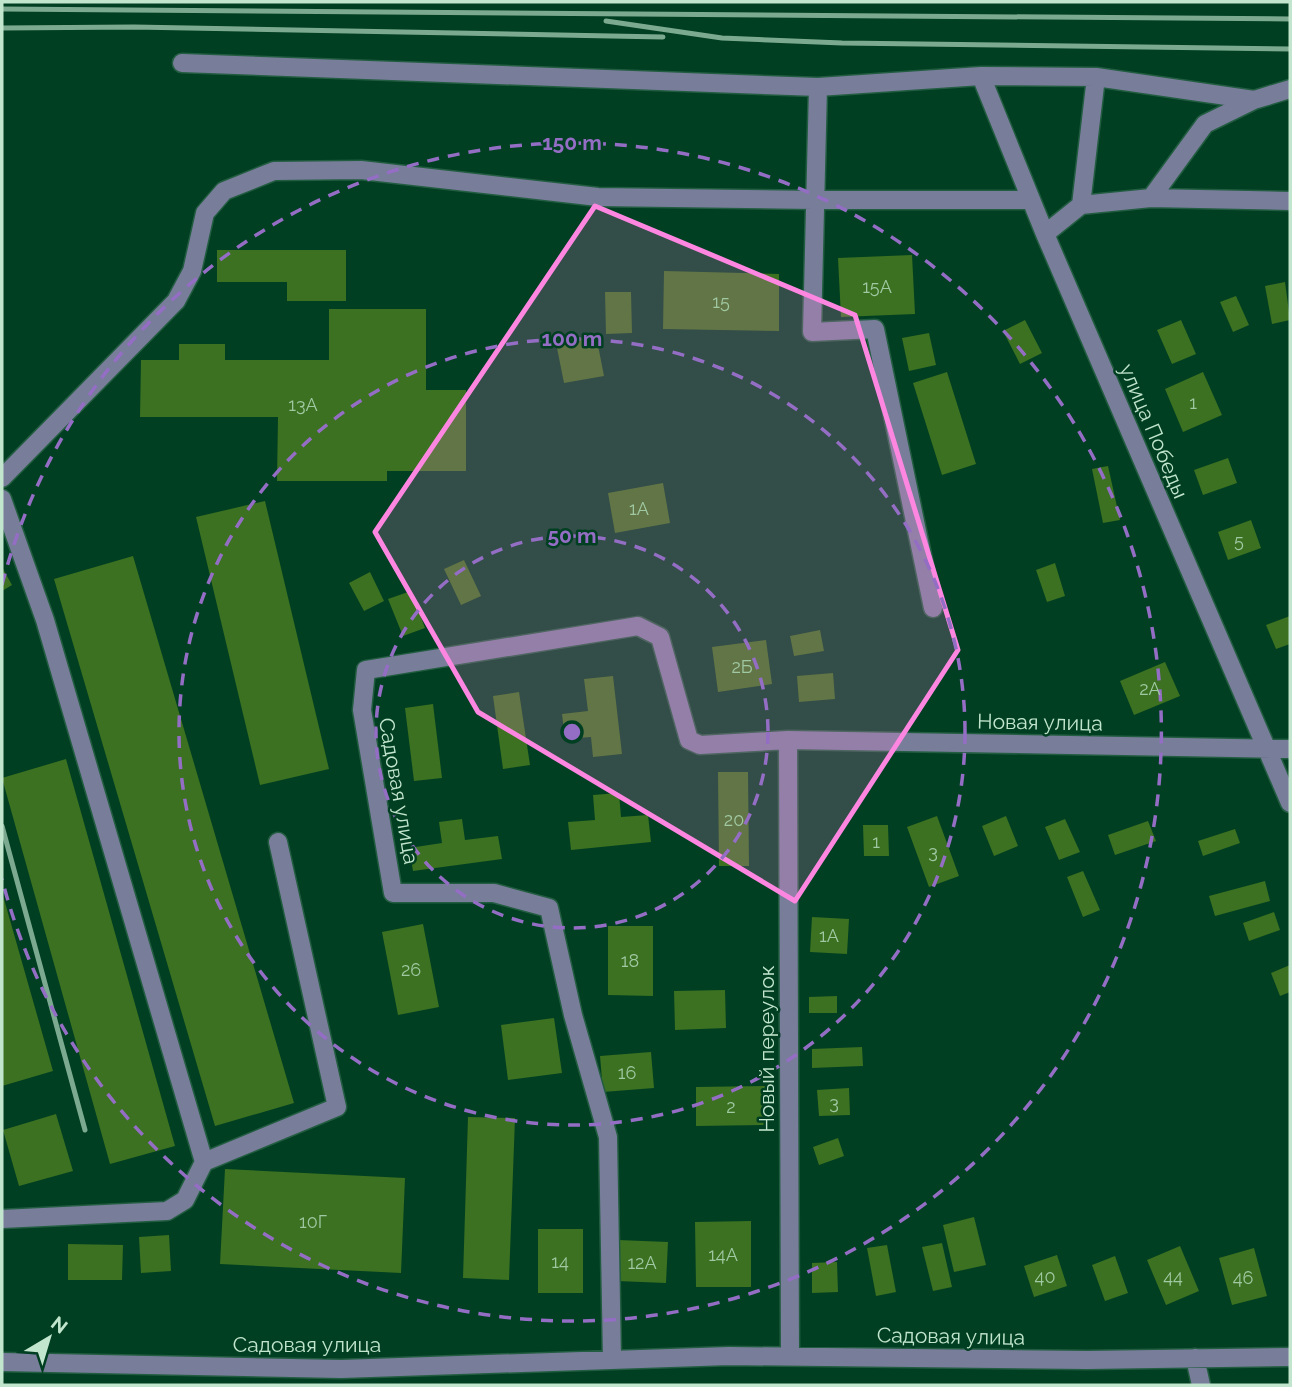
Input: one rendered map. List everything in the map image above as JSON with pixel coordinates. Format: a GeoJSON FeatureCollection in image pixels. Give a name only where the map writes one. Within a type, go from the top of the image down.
{"type":"FeatureCollection","features":[{"type":"Feature","properties":{"kind":"street"},"geometry":{"type":"LineString","coordinates":[[181,62],[818,87],[981,76],[1096,77],[1254,100]]}},
{"type":"Feature","properties":{"kind":"street","name":"улица Победы"},"geometry":{"type":"LineString","coordinates":[[981,76],[1030,200],[1290,803]]}},
{"type":"Feature","properties":{"kind":"street"},"geometry":{"type":"LineString","coordinates":[[1082,205],[1096,77]]}},
{"type":"Feature","properties":{"kind":"street"},"geometry":{"type":"LineString","coordinates":[[818,87],[812,332],[875,329],[933,608]]}},
{"type":"Feature","properties":{"kind":"street"},"geometry":{"type":"LineString","coordinates":[[1152,198],[1205,124],[1254,100],[1290,89]]}},
{"type":"Feature","properties":{"kind":"street"},"geometry":{"type":"LineString","coordinates":[[2,478],[176,302],[191,271],[205,213],[224,191],[274,171],[360,170],[598,197],[1030,200]]}},
{"type":"Feature","properties":{"kind":"street"},"geometry":{"type":"LineString","coordinates":[[1045,234],[1082,205],[1152,198],[1290,201]]}},
{"type":"Feature","properties":{"kind":"street"},"geometry":{"type":"LineString","coordinates":[[2,499],[45,620],[204,1162]]}},
{"type":"Feature","properties":{"kind":"street","name":"Садовая улица"},"geometry":{"type":"LineString","coordinates":[[612,1360],[608,1137],[573,1015],[548,908],[494,893],[393,893],[362,710],[366,670],[638,626],[660,637],[689,740],[700,745],[788,740]]}},
{"type":"Feature","properties":{"kind":"street","name":"Новая улица"},"geometry":{"type":"LineString","coordinates":[[788,740],[1290,749]]}},
{"type":"Feature","properties":{"kind":"street","name":"Новый переулок"},"geometry":{"type":"LineString","coordinates":[[788,740],[790,1357]]}},
{"type":"Feature","properties":{"kind":"street"},"geometry":{"type":"LineString","coordinates":[[2,1219],[167,1211],[185,1200],[204,1162],[337,1107],[278,842]]}},
{"type":"Feature","properties":{"kind":"street","name":"Садовая улица"},"geometry":{"type":"LineString","coordinates":[[2,1362],[343,1377],[612,1360],[729,1356],[1087,1360],[1290,1357]]}},
{"type":"Feature","properties":{"kind":"street"},"geometry":{"type":"LineString","coordinates":[[1195,1358],[1201,1385]]}},
{"type":"Feature","properties":{"kind":"highlighted area"},"geometry":{"type":"Polygon","coordinates":[[[595,206],[855,315],[958,650],[795,901],[478,712],[375,532],[595,206]]]}},
{"type":"Feature","properties":{"kind":"building"},"geometry":{"type":"Polygon","coordinates":[[[217,250],[346,250],[346,301],[287,301],[287,282],[217,282],[217,250]]]}},
{"type":"Feature","properties":{"kind":"building"},"geometry":{"type":"Polygon","coordinates":[[[912,255],[915,314],[841,317],[838,258],[912,255]]]}},
{"type":"Feature","properties":{"kind":"building"},"geometry":{"type":"Polygon","coordinates":[[[664,271],[779,274],[779,331],[663,329],[664,271]]]}},
{"type":"Feature","properties":{"kind":"building"},"geometry":{"type":"Polygon","coordinates":[[[1285,282],[1290,320],[1272,324],[1265,286],[1285,282]]]}},
{"type":"Feature","properties":{"kind":"building"},"geometry":{"type":"Polygon","coordinates":[[[605,292],[631,292],[632,333],[606,334],[605,292]]]}},
{"type":"Feature","properties":{"kind":"building"},"geometry":{"type":"Polygon","coordinates":[[[1236,296],[1249,325],[1233,332],[1220,302],[1236,296]]]}},
{"type":"Feature","properties":{"kind":"building"},"geometry":{"type":"Polygon","coordinates":[[[329,309],[426,309],[426,390],[466,390],[466,471],[387,471],[387,481],[277,481],[278,417],[140,417],[141,360],[179,360],[179,344],[225,344],[225,360],[329,360],[329,309]]]}},
{"type":"Feature","properties":{"kind":"building"},"geometry":{"type":"Polygon","coordinates":[[[1025,320],[1042,353],[1020,364],[1003,331],[1025,320]]]}},
{"type":"Feature","properties":{"kind":"building"},"geometry":{"type":"Polygon","coordinates":[[[1181,320],[1196,354],[1172,364],[1157,330],[1181,320]]]}},
{"type":"Feature","properties":{"kind":"building"},"geometry":{"type":"Polygon","coordinates":[[[929,333],[936,365],[909,371],[902,338],[929,333]]]}},
{"type":"Feature","properties":{"kind":"building"},"geometry":{"type":"Polygon","coordinates":[[[596,335],[604,376],[564,383],[556,343],[596,335]]]}},
{"type":"Feature","properties":{"kind":"building"},"geometry":{"type":"Polygon","coordinates":[[[947,372],[976,464],[942,475],[913,383],[947,372]]]}},
{"type":"Feature","properties":{"kind":"building"},"geometry":{"type":"Polygon","coordinates":[[[1203,372],[1222,415],[1183,432],[1165,389],[1203,372]]]}},
{"type":"Feature","properties":{"kind":"building"},"geometry":{"type":"Polygon","coordinates":[[[1228,458],[1237,483],[1203,495],[1194,470],[1228,458]]]}},
{"type":"Feature","properties":{"kind":"building"},"geometry":{"type":"Polygon","coordinates":[[[1108,466],[1120,520],[1103,523],[1092,469],[1108,466]]]}},
{"type":"Feature","properties":{"kind":"building"},"geometry":{"type":"Polygon","coordinates":[[[663,483],[670,523],[615,533],[608,493],[663,483]]]}},
{"type":"Feature","properties":{"kind":"building"},"geometry":{"type":"Polygon","coordinates":[[[265,501],[329,769],[260,785],[196,517],[265,501]]]}},
{"type":"Feature","properties":{"kind":"building"},"geometry":{"type":"Polygon","coordinates":[[[1251,520],[1261,548],[1228,560],[1218,532],[1251,520]]]}},
{"type":"Feature","properties":{"kind":"building"},"geometry":{"type":"Polygon","coordinates":[[[133,556],[294,1103],[215,1126],[54,579],[133,556]]]}},
{"type":"Feature","properties":{"kind":"building"},"geometry":{"type":"Polygon","coordinates":[[[464,560],[481,596],[461,605],[444,569],[464,560]]]}},
{"type":"Feature","properties":{"kind":"building"},"geometry":{"type":"Polygon","coordinates":[[[1055,563],[1065,596],[1047,602],[1036,570],[1055,563]]]}},
{"type":"Feature","properties":{"kind":"building"},"geometry":{"type":"Polygon","coordinates":[[[2,567],[12,585],[2,591],[2,567]]]}},
{"type":"Feature","properties":{"kind":"building"},"geometry":{"type":"Polygon","coordinates":[[[370,572],[384,601],[364,611],[349,583],[370,572]]]}},
{"type":"Feature","properties":{"kind":"building"},"geometry":{"type":"Polygon","coordinates":[[[411,591],[425,628],[403,636],[388,599],[411,591]]]}},
{"type":"Feature","properties":{"kind":"building"},"geometry":{"type":"Polygon","coordinates":[[[1290,616],[1290,644],[1276,649],[1266,625],[1290,616]]]}},
{"type":"Feature","properties":{"kind":"building"},"geometry":{"type":"Polygon","coordinates":[[[820,630],[824,651],[794,656],[790,636],[820,630]]]}},
{"type":"Feature","properties":{"kind":"building"},"geometry":{"type":"Polygon","coordinates":[[[766,640],[772,684],[718,692],[712,647],[766,640]]]}},
{"type":"Feature","properties":{"kind":"building"},"geometry":{"type":"Polygon","coordinates":[[[1165,662],[1180,696],[1134,715],[1120,681],[1165,662]]]}},
{"type":"Feature","properties":{"kind":"building"},"geometry":{"type":"Polygon","coordinates":[[[833,673],[835,699],[799,702],[797,676],[833,673]]]}},
{"type":"Feature","properties":{"kind":"building"},"geometry":{"type":"Polygon","coordinates":[[[613,676],[622,754],[593,757],[591,737],[565,739],[562,714],[588,711],[584,679],[613,676]]]}},
{"type":"Feature","properties":{"kind":"building"},"geometry":{"type":"Polygon","coordinates":[[[519,692],[530,765],[503,769],[493,696],[519,692]]]}},
{"type":"Feature","properties":{"kind":"building"},"geometry":{"type":"Polygon","coordinates":[[[433,704],[442,778],[414,781],[405,708],[433,704]]]}},
{"type":"Feature","properties":{"kind":"building"},"geometry":{"type":"Polygon","coordinates":[[[66,759],[175,1146],[110,1164],[2,778],[66,759]]]}},
{"type":"Feature","properties":{"kind":"building"},"geometry":{"type":"Polygon","coordinates":[[[718,772],[748,772],[749,866],[719,866],[718,772]]]}},
{"type":"Feature","properties":{"kind":"building"},"geometry":{"type":"Polygon","coordinates":[[[619,793],[621,817],[648,815],[651,842],[571,850],[568,822],[595,820],[593,795],[619,793]]]}},
{"type":"Feature","properties":{"kind":"building"},"geometry":{"type":"Polygon","coordinates":[[[937,816],[959,876],[929,887],[907,827],[937,816]]]}},
{"type":"Feature","properties":{"kind":"building"},"geometry":{"type":"Polygon","coordinates":[[[1006,816],[1018,846],[994,856],[982,826],[1006,816]]]}},
{"type":"Feature","properties":{"kind":"building"},"geometry":{"type":"Polygon","coordinates":[[[462,819],[465,840],[498,836],[502,859],[413,871],[409,848],[442,843],[439,822],[462,819]]]}},
{"type":"Feature","properties":{"kind":"building"},"geometry":{"type":"Polygon","coordinates":[[[1065,819],[1080,852],[1059,860],[1045,827],[1065,819]]]}},
{"type":"Feature","properties":{"kind":"building"},"geometry":{"type":"Polygon","coordinates":[[[1148,821],[1156,841],[1115,855],[1108,835],[1148,821]]]}},
{"type":"Feature","properties":{"kind":"building"},"geometry":{"type":"Polygon","coordinates":[[[863,825],[888,825],[889,856],[864,856],[863,825]]]}},
{"type":"Feature","properties":{"kind":"building"},"geometry":{"type":"Polygon","coordinates":[[[1235,829],[1240,843],[1203,856],[1198,841],[1235,829]]]}},
{"type":"Feature","properties":{"kind":"building"},"geometry":{"type":"Polygon","coordinates":[[[1083,871],[1100,910],[1083,917],[1067,877],[1083,871]]]}},
{"type":"Feature","properties":{"kind":"building"},"geometry":{"type":"Polygon","coordinates":[[[1265,881],[1270,901],[1215,916],[1209,896],[1265,881]]]}},
{"type":"Feature","properties":{"kind":"building"},"geometry":{"type":"Polygon","coordinates":[[[2,892],[53,1071],[2,1086],[2,892]]]}},
{"type":"Feature","properties":{"kind":"building"},"geometry":{"type":"Polygon","coordinates":[[[1274,912],[1280,930],[1249,941],[1243,923],[1274,912]]]}},
{"type":"Feature","properties":{"kind":"building"},"geometry":{"type":"Polygon","coordinates":[[[812,917],[849,919],[847,954],[810,952],[812,917]]]}},
{"type":"Feature","properties":{"kind":"building"},"geometry":{"type":"Polygon","coordinates":[[[423,924],[439,1007],[398,1015],[382,932],[423,924]]]}},
{"type":"Feature","properties":{"kind":"building"},"geometry":{"type":"Polygon","coordinates":[[[608,926],[653,926],[653,996],[608,995],[608,926]]]}},
{"type":"Feature","properties":{"kind":"building"},"geometry":{"type":"Polygon","coordinates":[[[1290,965],[1290,992],[1280,996],[1271,973],[1290,965]]]}},
{"type":"Feature","properties":{"kind":"building"},"geometry":{"type":"Polygon","coordinates":[[[725,990],[726,1028],[675,1030],[674,991],[725,990]]]}},
{"type":"Feature","properties":{"kind":"building"},"geometry":{"type":"Polygon","coordinates":[[[837,996],[837,1013],[809,1013],[809,997],[837,996]]]}},
{"type":"Feature","properties":{"kind":"building"},"geometry":{"type":"Polygon","coordinates":[[[554,1018],[562,1073],[508,1080],[501,1025],[554,1018]]]}},
{"type":"Feature","properties":{"kind":"building"},"geometry":{"type":"Polygon","coordinates":[[[862,1047],[863,1066],[812,1068],[812,1049],[862,1047]]]}},
{"type":"Feature","properties":{"kind":"building"},"geometry":{"type":"Polygon","coordinates":[[[651,1052],[654,1088],[603,1092],[600,1056],[651,1052]]]}},
{"type":"Feature","properties":{"kind":"building"},"geometry":{"type":"Polygon","coordinates":[[[766,1086],[766,1125],[696,1126],[696,1087],[766,1086]]]}},
{"type":"Feature","properties":{"kind":"building"},"geometry":{"type":"Polygon","coordinates":[[[849,1088],[850,1115],[819,1116],[817,1090],[849,1088]]]}},
{"type":"Feature","properties":{"kind":"building"},"geometry":{"type":"Polygon","coordinates":[[[56,1114],[73,1171],[19,1186],[3,1130],[56,1114]]]}},
{"type":"Feature","properties":{"kind":"building"},"geometry":{"type":"Polygon","coordinates":[[[468,1117],[515,1118],[509,1280],[463,1278],[468,1117]]]}},
{"type":"Feature","properties":{"kind":"building"},"geometry":{"type":"Polygon","coordinates":[[[838,1138],[844,1156],[819,1165],[813,1147],[838,1138]]]}},
{"type":"Feature","properties":{"kind":"building"},"geometry":{"type":"Polygon","coordinates":[[[225,1169],[405,1178],[401,1273],[220,1264],[225,1169]]]}},
{"type":"Feature","properties":{"kind":"building"},"geometry":{"type":"Polygon","coordinates":[[[974,1217],[986,1265],[954,1272],[943,1225],[974,1217]]]}},
{"type":"Feature","properties":{"kind":"building"},"geometry":{"type":"Polygon","coordinates":[[[751,1221],[751,1287],[696,1287],[695,1222],[751,1221]]]}},
{"type":"Feature","properties":{"kind":"building"},"geometry":{"type":"Polygon","coordinates":[[[538,1229],[583,1229],[583,1293],[538,1293],[538,1229]]]}},
{"type":"Feature","properties":{"kind":"building"},"geometry":{"type":"Polygon","coordinates":[[[169,1235],[171,1271],[141,1273],[139,1237],[169,1235]]]}},
{"type":"Feature","properties":{"kind":"building"},"geometry":{"type":"Polygon","coordinates":[[[618,1240],[668,1242],[666,1283],[617,1281],[618,1240]]]}},
{"type":"Feature","properties":{"kind":"building"},"geometry":{"type":"Polygon","coordinates":[[[942,1243],[952,1287],[933,1291],[922,1247],[942,1243]]]}},
{"type":"Feature","properties":{"kind":"building"},"geometry":{"type":"Polygon","coordinates":[[[68,1244],[123,1245],[122,1280],[68,1280],[68,1244]]]}},
{"type":"Feature","properties":{"kind":"building"},"geometry":{"type":"Polygon","coordinates":[[[887,1245],[896,1292],[876,1296],[867,1248],[887,1245]]]}},
{"type":"Feature","properties":{"kind":"building"},"geometry":{"type":"Polygon","coordinates":[[[1180,1246],[1199,1291],[1166,1305],[1147,1260],[1180,1246]]]}},
{"type":"Feature","properties":{"kind":"building"},"geometry":{"type":"Polygon","coordinates":[[[1254,1248],[1267,1296],[1232,1305],[1219,1258],[1254,1248]]]}},
{"type":"Feature","properties":{"kind":"building"},"geometry":{"type":"Polygon","coordinates":[[[1057,1255],[1067,1286],[1034,1297],[1024,1266],[1057,1255]]]}},
{"type":"Feature","properties":{"kind":"building"},"geometry":{"type":"Polygon","coordinates":[[[1115,1256],[1128,1293],[1105,1301],[1092,1265],[1115,1256]]]}},
{"type":"Feature","properties":{"kind":"building"},"geometry":{"type":"Polygon","coordinates":[[[837,1262],[838,1292],[812,1293],[812,1263],[837,1262]]]}},
{"type":"Feature","properties":{"kind":"railway"},"geometry":{"type":"LineString","coordinates":[[2,9],[1290,19]]}},
{"type":"Feature","properties":{"kind":"railway"},"geometry":{"type":"LineString","coordinates":[[606,21],[722,38],[842,43],[1290,49]]}},
{"type":"Feature","properties":{"kind":"railway"},"geometry":{"type":"LineString","coordinates":[[2,28],[134,27],[663,37]]}},
{"type":"Feature","properties":{"kind":"railway"},"geometry":{"type":"LineString","coordinates":[[2,826],[85,1130]]}}]}
